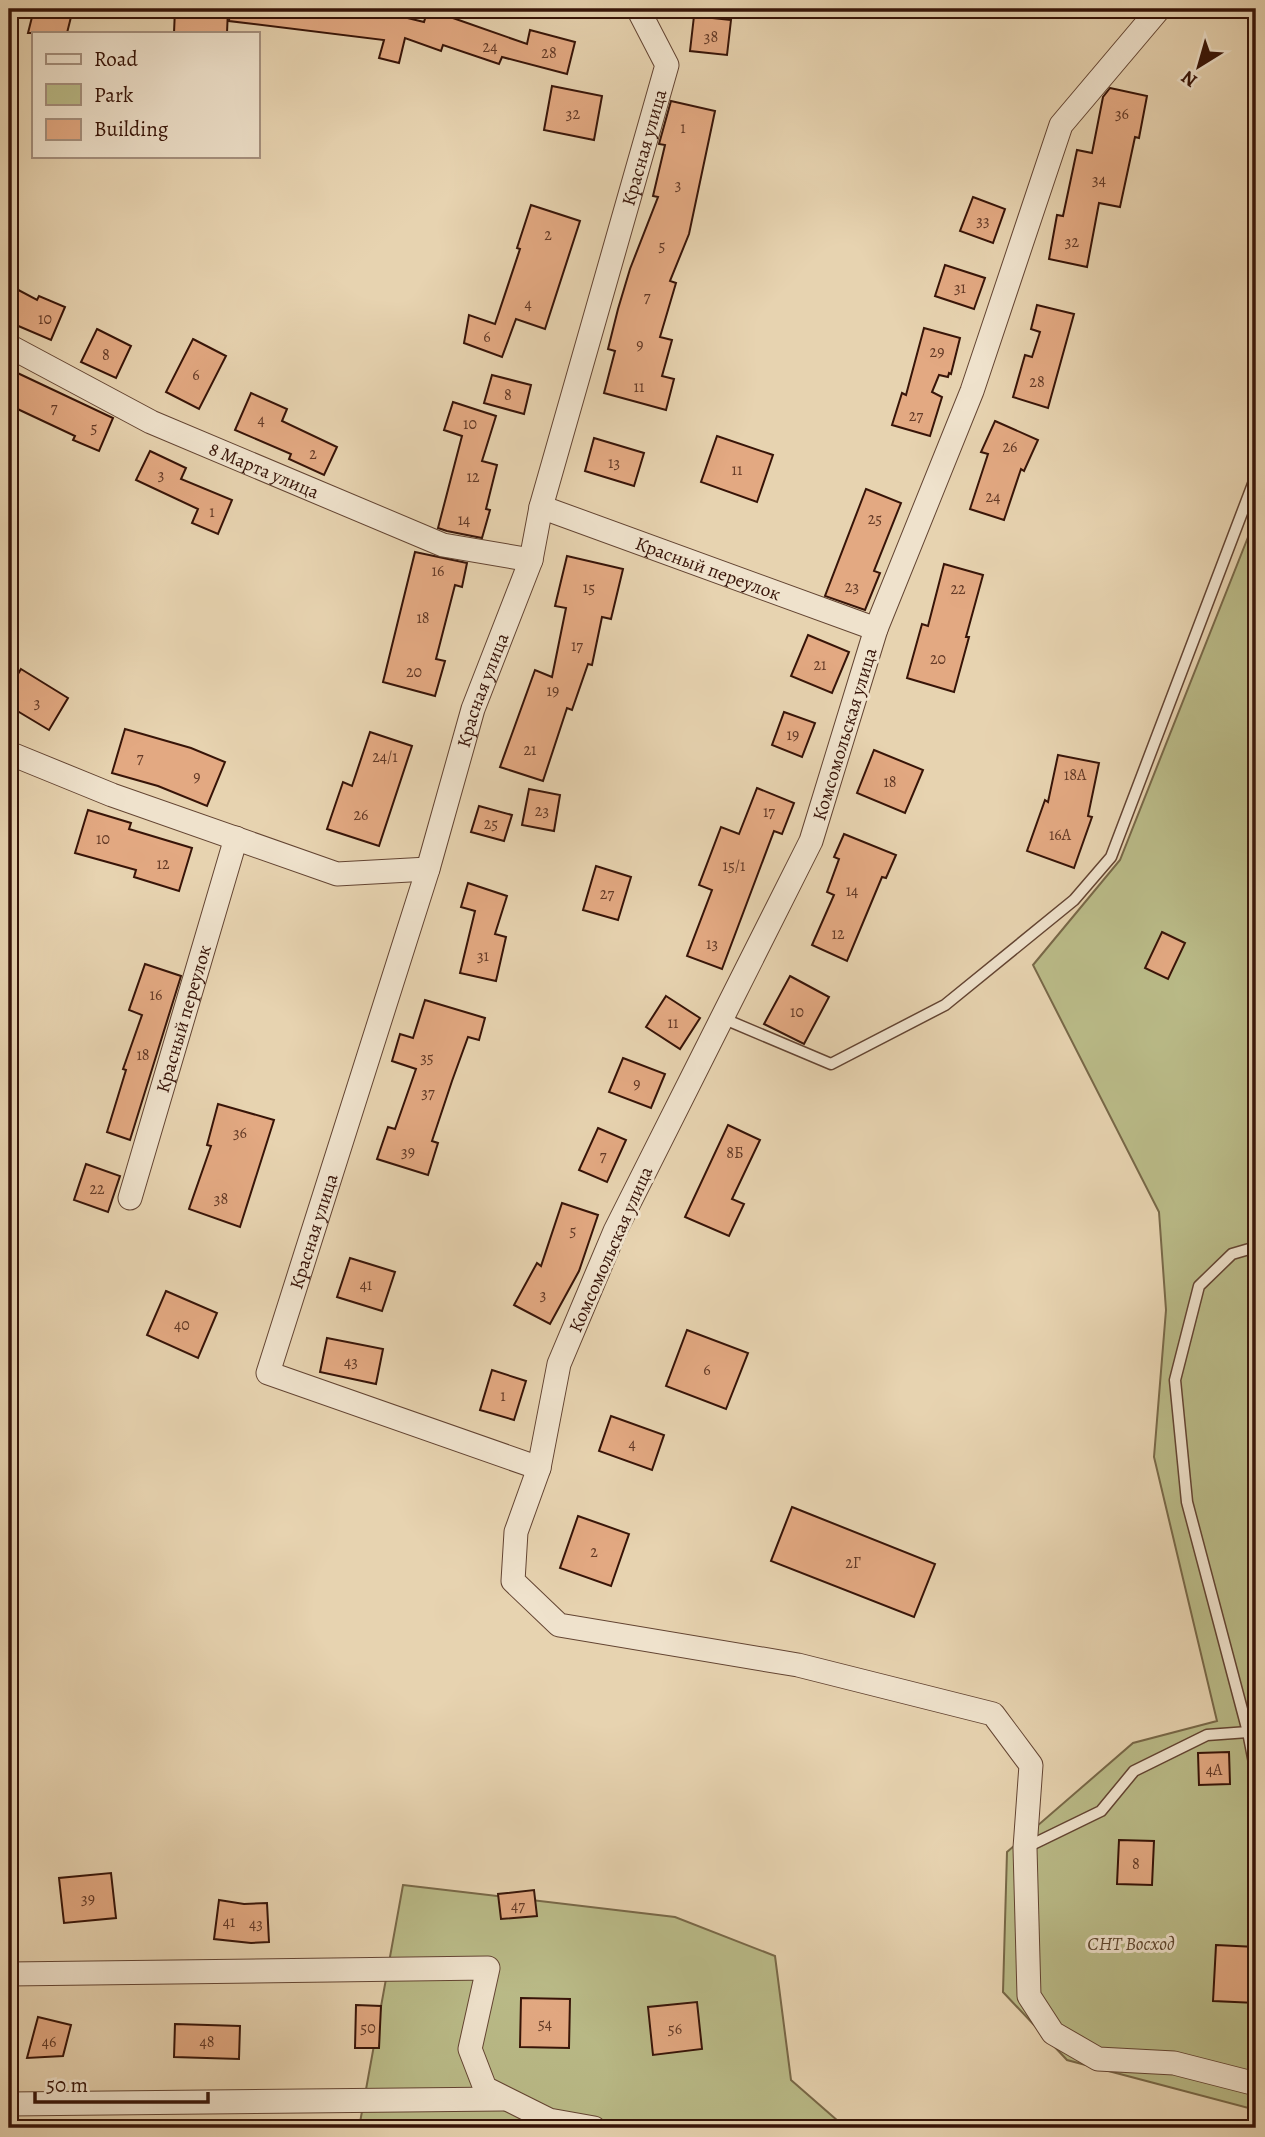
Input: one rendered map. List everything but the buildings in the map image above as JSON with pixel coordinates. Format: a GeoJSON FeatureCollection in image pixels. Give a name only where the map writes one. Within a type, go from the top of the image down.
{"type":"FeatureCollection","features":[{"type":"Feature","properties":{"kind":"street","name":"Красная улица"},"geometry":{"type":"LineString","coordinates":[[539,1468],[268,1373],[428,869],[473,709],[531,560],[541,507],[667,65],[638,9]]}},
{"type":"Feature","properties":{"kind":"street","name":"Комсомольская улица"},"geometry":{"type":"LineString","coordinates":[[1159,9],[1061,125],[972,391],[876,629],[811,841],[615,1231],[559,1364],[539,1468],[516,1532],[513,1581],[559,1625],[797,1664],[993,1714],[1031,1765],[1025,1848],[1029,1996],[1053,2033],[1098,2059],[1174,2063],[1256,2084]]}},
{"type":"Feature","properties":{"kind":"street","name":"8 Марта улица"},"geometry":{"type":"LineString","coordinates":[[9,346],[150,422],[443,545],[531,560]]}},
{"type":"Feature","properties":{"kind":"street","name":"Красный переулок"},"geometry":{"type":"LineString","coordinates":[[541,507],[876,629]]}},
{"type":"Feature","properties":{"kind":"street"},"geometry":{"type":"LineString","coordinates":[[9,752],[112,795],[337,874],[428,869]]}},
{"type":"Feature","properties":{"kind":"street","name":"Красный переулок"},"geometry":{"type":"LineString","coordinates":[[130,1198],[236,838]]}},
{"type":"Feature","properties":{"kind":"street"},"geometry":{"type":"LineString","coordinates":[[9,1974],[488,1968],[470,2049],[485,2088],[549,2120],[594,2128]]}},
{"type":"Feature","properties":{"kind":"street"},"geometry":{"type":"LineString","coordinates":[[9,2104],[505,2099]]}},
{"type":"Feature","properties":{"kind":"lane"},"geometry":{"type":"LineString","coordinates":[[722,1018],[831,1063],[945,1004],[1074,900],[1111,857],[1256,476]]}},
{"type":"Feature","properties":{"kind":"lane"},"geometry":{"type":"LineString","coordinates":[[1256,1247],[1232,1254],[1199,1286],[1175,1380],[1186,1502],[1248,1732],[1256,1773]]}},
{"type":"Feature","properties":{"kind":"lane"},"geometry":{"type":"LineString","coordinates":[[1025,1848],[1101,1811],[1134,1771],[1207,1735],[1248,1732]]}},
{"type":"Feature","properties":{"kind":"green space","name":"СНТ Восход"},"geometry":{"type":"Polygon","coordinates":[[[1256,517],[1256,2110],[1067,2060],[1003,1992],[1007,1852],[1133,1743],[1217,1721],[1154,1457],[1166,1310],[1159,1212],[1033,965],[1120,860],[1256,517]]]}},
{"type":"Feature","properties":{"kind":"green space"},"geometry":{"type":"Polygon","coordinates":[[[403,1885],[675,1917],[775,1956],[791,2080],[846,2128],[359,2128],[403,1885]]]}}]}
